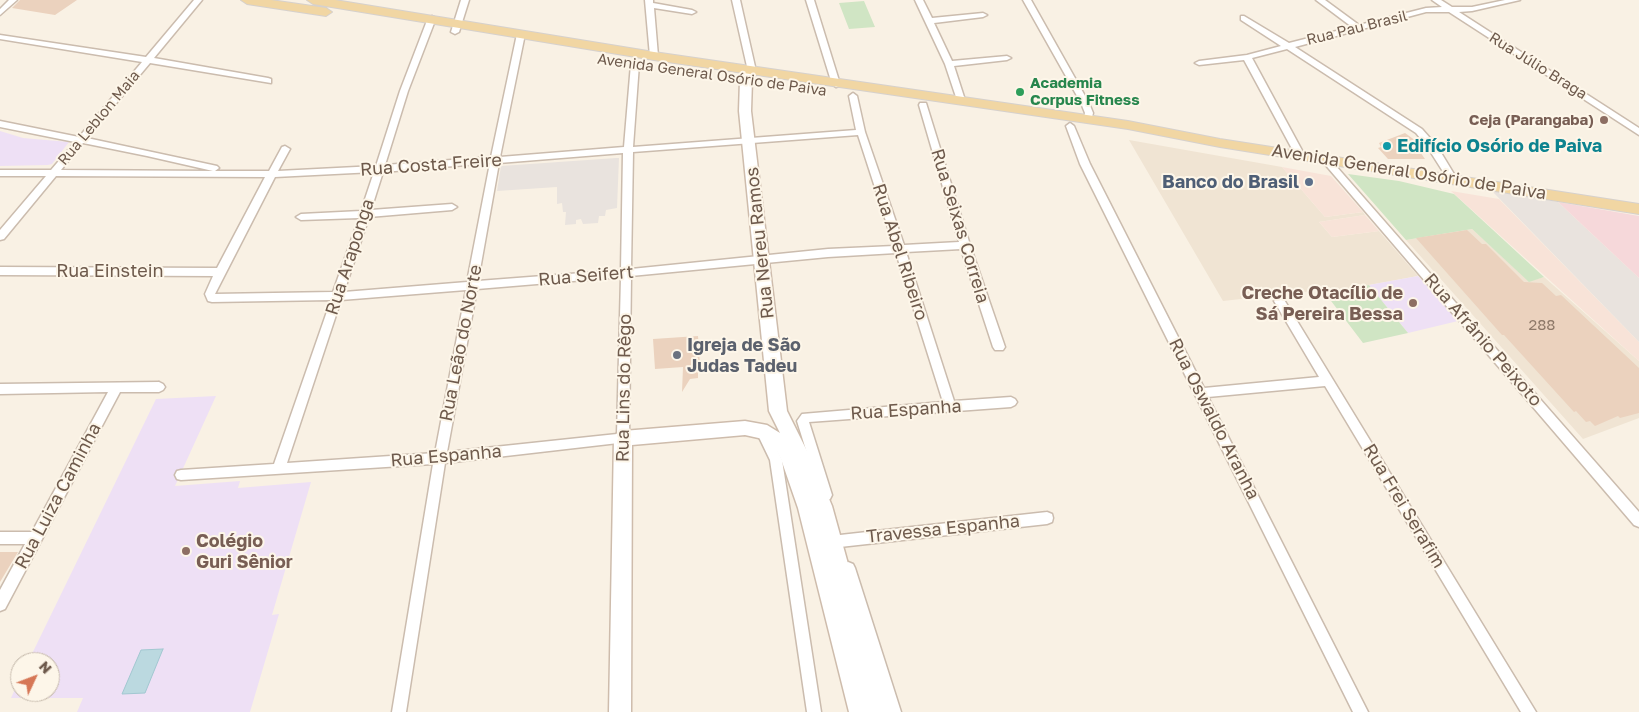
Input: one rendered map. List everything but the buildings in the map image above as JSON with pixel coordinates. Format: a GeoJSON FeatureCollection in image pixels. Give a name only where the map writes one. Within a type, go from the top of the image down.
{"type":"FeatureCollection","features":[{"type":"Feature","properties":{"kind":"main road","name":"Avenida General Osório de Paiva"},"geometry":{"type":"LineString","coordinates":[[247,0],[365,13],[457,27],[635,64],[836,84],[1088,119],[1300,156],[1639,209]]}},
{"type":"Feature","properties":{"kind":"main road","name":"Avenida General Osório de Paiva"},"geometry":{"type":"LineString","coordinates":[[313,0],[365,13]]}},
{"type":"Feature","properties":{"kind":"main road","name":"Avenida General Osório de Paiva"},"geometry":{"type":"LineString","coordinates":[[520,39],[654,56],[853,96],[1152,137],[1180,135]]}},
{"type":"Feature","properties":{"kind":"street"},"geometry":{"type":"LineString","coordinates":[[0,13],[13,0]]}},
{"type":"Feature","properties":{"kind":"street","name":"Rua Leblon Maia"},"geometry":{"type":"LineString","coordinates":[[0,236],[198,0]]}},
{"type":"Feature","properties":{"kind":"street"},"geometry":{"type":"LineString","coordinates":[[457,27],[465,0]]}},
{"type":"Feature","properties":{"kind":"street","name":"Rua Nereu Ramos"},"geometry":{"type":"LineString","coordinates":[[736,0],[749,75],[745,111],[778,412],[813,481],[815,507],[860,712]]}},
{"type":"Feature","properties":{"kind":"street"},"geometry":{"type":"LineString","coordinates":[[810,0],[836,84]]}},
{"type":"Feature","properties":{"kind":"street"},"geometry":{"type":"LineString","coordinates":[[919,0],[949,64],[961,100]]}},
{"type":"Feature","properties":{"kind":"street"},"geometry":{"type":"LineString","coordinates":[[1027,0],[1085,102],[1089,113],[1088,119]]}},
{"type":"Feature","properties":{"kind":"street"},"geometry":{"type":"LineString","coordinates":[[1320,0],[1357,28]]}},
{"type":"Feature","properties":{"kind":"street","name":"Rua Júlio Braga"},"geometry":{"type":"LineString","coordinates":[[1436,0],[1639,132]]}},
{"type":"Feature","properties":{"kind":"street","name":"Rua Pau Brasil"},"geometry":{"type":"LineString","coordinates":[[1199,63],[1247,57],[1426,10],[1472,9],[1516,0]]}},
{"type":"Feature","properties":{"kind":"street"},"geometry":{"type":"LineString","coordinates":[[654,56],[649,3],[692,12]]}},
{"type":"Feature","properties":{"kind":"street"},"geometry":{"type":"LineString","coordinates":[[929,21],[983,15]]}},
{"type":"Feature","properties":{"kind":"street"},"geometry":{"type":"LineString","coordinates":[[1244,18],[1419,131],[1432,146],[1452,179]]}},
{"type":"Feature","properties":{"kind":"street","name":"Rua Araponga"},"geometry":{"type":"LineString","coordinates":[[279,468],[338,296],[404,91],[429,23]]}},
{"type":"Feature","properties":{"kind":"street"},"geometry":{"type":"LineString","coordinates":[[0,37],[268,81]]}},
{"type":"Feature","properties":{"kind":"street","name":"Rua Leão do Norte"},"geometry":{"type":"LineString","coordinates":[[399,712],[440,458],[495,160],[520,39]]}},
{"type":"Feature","properties":{"kind":"street"},"geometry":{"type":"LineString","coordinates":[[1247,57],[1300,156]]}},
{"type":"Feature","properties":{"kind":"street"},"geometry":{"type":"LineString","coordinates":[[949,64],[1008,58]]}},
{"type":"Feature","properties":{"kind":"street","name":"Rua Lins do Rêgo"},"geometry":{"type":"LineString","coordinates":[[620,712],[625,273],[628,228],[628,149],[635,64]]}},
{"type":"Feature","properties":{"kind":"street","name":"Rua Abel Ribeiro"},"geometry":{"type":"LineString","coordinates":[[853,96],[861,132],[950,407]]}},
{"type":"Feature","properties":{"kind":"street","name":"Rua Seixas Correia"},"geometry":{"type":"LineString","coordinates":[[923,105],[965,245],[999,347]]}},
{"type":"Feature","properties":{"kind":"street"},"geometry":{"type":"LineString","coordinates":[[0,124],[234,173]]}},
{"type":"Feature","properties":{"kind":"street","name":"Rua Oswaldo Aranha"},"geometry":{"type":"LineString","coordinates":[[1070,126],[1085,164],[1362,712]]}},
{"type":"Feature","properties":{"kind":"street","name":"Rua Costa Freire"},"geometry":{"type":"LineString","coordinates":[[0,173],[273,174],[378,169],[861,132]]}},
{"type":"Feature","properties":{"kind":"street"},"geometry":{"type":"LineString","coordinates":[[220,272],[285,149]]}},
{"type":"Feature","properties":{"kind":"street","name":"Rua Afrânio Peixoto"},"geometry":{"type":"LineString","coordinates":[[1326,160],[1639,521]]}},
{"type":"Feature","properties":{"kind":"street"},"geometry":{"type":"LineString","coordinates":[[301,217],[452,207]]}},
{"type":"Feature","properties":{"kind":"street","name":"Rua Seifert"},"geometry":{"type":"LineString","coordinates":[[220,272],[210,294],[212,298],[216,299],[338,296],[762,261],[828,252],[965,245]]}},
{"type":"Feature","properties":{"kind":"street","name":"Rua Einstein"},"geometry":{"type":"LineString","coordinates":[[0,271],[220,272]]}},
{"type":"Feature","properties":{"kind":"street","name":"Rua Frei Serafim"},"geometry":{"type":"LineString","coordinates":[[1279,301],[1529,712]]}},
{"type":"Feature","properties":{"kind":"street"},"geometry":{"type":"LineString","coordinates":[[1201,393],[1328,381]]}},
{"type":"Feature","properties":{"kind":"street"},"geometry":{"type":"LineString","coordinates":[[0,389],[159,387]]}},
{"type":"Feature","properties":{"kind":"street","name":"Rua Luiza Caminha"},"geometry":{"type":"LineString","coordinates":[[0,604],[116,388]]}},
{"type":"Feature","properties":{"kind":"street","name":"Rua Espanha"},"geometry":{"type":"LineString","coordinates":[[840,541],[803,421],[810,416],[1011,402]]}},
{"type":"Feature","properties":{"kind":"street","name":"Rua Espanha"},"geometry":{"type":"LineString","coordinates":[[712,430],[737,423],[768,421],[778,412]]}},
{"type":"Feature","properties":{"kind":"street","name":"Rua Espanha"},"geometry":{"type":"LineString","coordinates":[[181,475],[440,458],[712,430],[745,428],[761,430]]}},
{"type":"Feature","properties":{"kind":"street"},"geometry":{"type":"LineString","coordinates":[[761,430],[776,460],[814,712]]}},
{"type":"Feature","properties":{"kind":"street","name":"Rua Nereu Ramos"},"geometry":{"type":"LineString","coordinates":[[761,430],[778,441],[789,456],[815,507],[878,712]]}},
{"type":"Feature","properties":{"kind":"street","name":"Travessa Espanha"},"geometry":{"type":"LineString","coordinates":[[840,541],[1047,518]]}},
{"type":"Feature","properties":{"kind":"street"},"geometry":{"type":"LineString","coordinates":[[0,538],[35,538]]}},
{"type":"Feature","properties":{"kind":"street"},"geometry":{"type":"LineString","coordinates":[[840,541],[894,712]]}},
{"type":"Feature","properties":{"kind":"shaded area"},"geometry":{"type":"Polygon","coordinates":[[[0,131],[23,138],[69,142],[52,164],[0,166],[0,131]]]}},
{"type":"Feature","properties":{"kind":"shaded area"},"geometry":{"type":"Polygon","coordinates":[[[1129,140],[1282,167],[1325,217],[1363,212],[1365,215],[1319,222],[1332,237],[1379,231],[1418,276],[1325,293],[1322,290],[1223,301],[1129,140]]]}},
{"type":"Feature","properties":{"kind":"shaded area"},"geometry":{"type":"Polygon","coordinates":[[[619,158],[617,208],[606,210],[605,216],[599,216],[598,223],[583,224],[581,219],[576,220],[576,224],[565,225],[566,212],[563,212],[562,203],[557,204],[557,187],[497,191],[501,166],[619,158]]]}},
{"type":"Feature","properties":{"kind":"shaded area"},"geometry":{"type":"Polygon","coordinates":[[[1282,167],[1331,176],[1363,212],[1325,217],[1282,167]]]}},
{"type":"Feature","properties":{"kind":"shaded area"},"geometry":{"type":"Polygon","coordinates":[[[1451,191],[1499,199],[1639,342],[1639,361],[1451,191]]]}},
{"type":"Feature","properties":{"kind":"shaded area"},"geometry":{"type":"Polygon","coordinates":[[[1492,191],[1558,202],[1639,278],[1639,342],[1492,191]]]}},
{"type":"Feature","properties":{"kind":"shaded area"},"geometry":{"type":"Polygon","coordinates":[[[1558,202],[1639,216],[1639,278],[1558,202]]]}},
{"type":"Feature","properties":{"kind":"shaded area"},"geometry":{"type":"Polygon","coordinates":[[[1365,215],[1379,231],[1332,237],[1319,222],[1365,215]]]}},
{"type":"Feature","properties":{"kind":"shaded area"},"geometry":{"type":"Polygon","coordinates":[[[1472,229],[1529,281],[1544,277],[1639,361],[1639,418],[1583,439],[1406,240],[1472,229]]]}},
{"type":"Feature","properties":{"kind":"shaded area","name":"Creche Otacílio de Sá Pereira Bessa"},"geometry":{"type":"Polygon","coordinates":[[[1418,276],[1458,321],[1408,333],[1369,285],[1418,276]]]}},
{"type":"Feature","properties":{"kind":"shaded area","name":"Colégio Guri Sênior"},"geometry":{"type":"Polygon","coordinates":[[[216,396],[175,486],[240,481],[238,488],[311,482],[272,615],[279,614],[250,712],[77,712],[83,698],[60,698],[60,652],[33,652],[156,399],[216,396]]]}},
{"type":"Feature","properties":{"kind":"green space"},"geometry":{"type":"Polygon","coordinates":[[[864,1],[875,27],[849,29],[839,3],[864,1]]]}},
{"type":"Feature","properties":{"kind":"green space"},"geometry":{"type":"Polygon","coordinates":[[[1348,174],[1399,181],[1454,194],[1544,277],[1529,282],[1472,229],[1406,240],[1348,174]]]}},
{"type":"Feature","properties":{"kind":"green space"},"geometry":{"type":"Polygon","coordinates":[[[1369,285],[1408,333],[1363,343],[1325,293],[1369,285]]]}},
{"type":"Feature","properties":{"kind":"water"},"geometry":{"type":"Polygon","coordinates":[[[163,649],[145,693],[122,694],[141,650],[163,649]]]}},
{"type":"Feature","properties":{"kind":"place","name":"Academia Corpus Fitness"},"geometry":{"type":"Point","coordinates":[1020,92]}},
{"type":"Feature","properties":{"kind":"place","name":"Ceja (Parangaba)"},"geometry":{"type":"Point","coordinates":[1604,120]}},
{"type":"Feature","properties":{"kind":"place","name":"Edifício Osório de Paiva"},"geometry":{"type":"Point","coordinates":[1387,146]}},
{"type":"Feature","properties":{"kind":"place","name":"Banco do Brasil"},"geometry":{"type":"Point","coordinates":[1309,182]}},
{"type":"Feature","properties":{"kind":"place","name":"Creche Otacílio de Sá Pereira Bessa"},"geometry":{"type":"Point","coordinates":[1413,303]}},
{"type":"Feature","properties":{"kind":"place","name":"Igreja de São Judas Tadeu"},"geometry":{"type":"Point","coordinates":[677,355]}},
{"type":"Feature","properties":{"kind":"place","name":"Colégio Guri Sênior"},"geometry":{"type":"Point","coordinates":[186,551]}}]}
